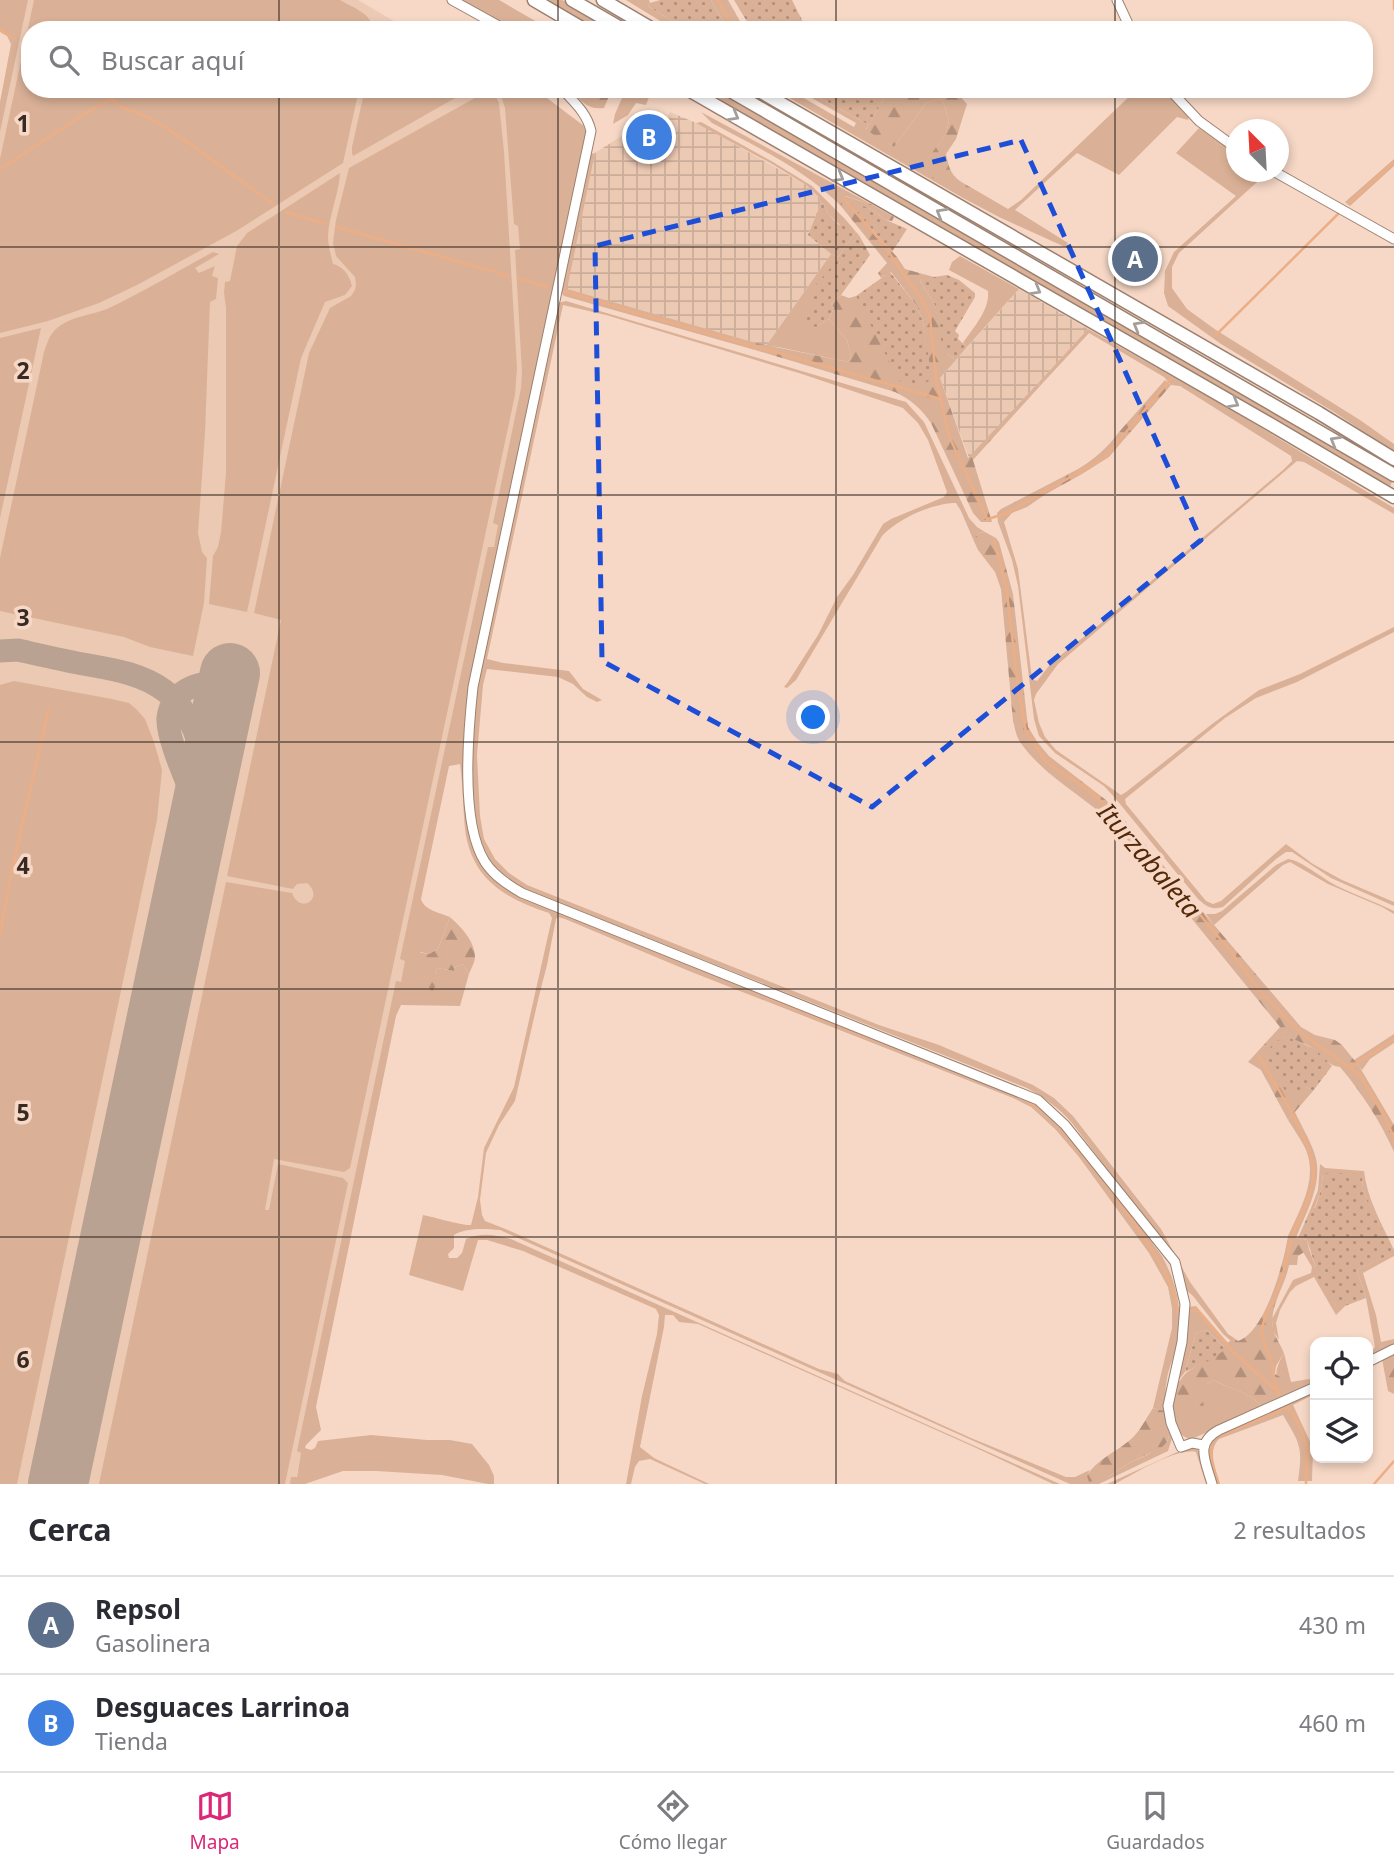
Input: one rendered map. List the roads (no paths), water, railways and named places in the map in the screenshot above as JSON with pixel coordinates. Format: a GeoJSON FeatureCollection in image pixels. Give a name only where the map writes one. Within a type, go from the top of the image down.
{"type":"FeatureCollection","features":[{"type":"Feature","properties":{"kind":"highway"},"geometry":{"type":"LineString","coordinates":[[534,0],[570,21]]}},
{"type":"Feature","properties":{"kind":"highway"},"geometry":{"type":"LineString","coordinates":[[572,0],[608,21]]}},
{"type":"Feature","properties":{"kind":"highway"},"geometry":{"type":"LineString","coordinates":[[603,0],[639,21]]}},
{"type":"Feature","properties":{"kind":"highway"},"geometry":{"type":"LineString","coordinates":[[703,98],[1394,497]]}},
{"type":"Feature","properties":{"kind":"highway"},"geometry":{"type":"LineString","coordinates":[[743,98],[1394,475]]}},
{"type":"Feature","properties":{"kind":"highway"},"geometry":{"type":"LineString","coordinates":[[772,98],[1319,413],[1394,459]]}},
{"type":"Feature","properties":{"kind":"street"},"geometry":{"type":"LineString","coordinates":[[452,0],[490,21]]}},
{"type":"Feature","properties":{"kind":"street"},"geometry":{"type":"LineString","coordinates":[[1117,0],[1127,21]]}},
{"type":"Feature","properties":{"kind":"street"},"geometry":{"type":"LineString","coordinates":[[570,98],[589,121],[592,131],[473,687],[468,769],[472,829],[478,849],[496,875],[522,893],[1038,1100],[1065,1125],[1175,1262],[1185,1304],[1182,1342],[1168,1406],[1171,1423],[1181,1447],[1192,1443],[1203,1445]]}},
{"type":"Feature","properties":{"kind":"street"},"geometry":{"type":"LineString","coordinates":[[1177,98],[1199,121],[1226,140]]}},
{"type":"Feature","properties":{"kind":"street"},"geometry":{"type":"LineString","coordinates":[[1289,180],[1394,239]]}},
{"type":"Feature","properties":{"kind":"street"},"geometry":{"type":"LineString","coordinates":[[1373,1360],[1394,1349]]}},
{"type":"Feature","properties":{"kind":"street"},"geometry":{"type":"LineString","coordinates":[[1212,1484],[1203,1445],[1211,1434],[1310,1389]]}},
{"type":"Feature","properties":{"kind":"waterway","name":"Iturzabaleta"},"geometry":{"type":"LineString","coordinates":[[718,0],[729,21]]}},
{"type":"Feature","properties":{"kind":"waterway"},"geometry":{"type":"LineString","coordinates":[[1394,0],[1394,9]]}},
{"type":"Feature","properties":{"kind":"waterway"},"geometry":{"type":"LineString","coordinates":[[0,30],[14,38]]}},
{"type":"Feature","properties":{"kind":"waterway"},"geometry":{"type":"LineString","coordinates":[[111,98],[120,106],[152,119],[183,139],[273,204]]}},
{"type":"Feature","properties":{"kind":"waterway"},"geometry":{"type":"LineString","coordinates":[[2,168],[111,99]]}},
{"type":"Feature","properties":{"kind":"waterway"},"geometry":{"type":"LineString","coordinates":[[1349,203],[1394,162]]}},
{"type":"Feature","properties":{"kind":"waterway","name":"Iturzabaleta"},"geometry":{"type":"LineString","coordinates":[[844,199],[884,245],[920,296],[930,317],[936,378],[949,436],[988,521]]}},
{"type":"Feature","properties":{"kind":"waterway"},"geometry":{"type":"LineString","coordinates":[[285,212],[326,224]]}},
{"type":"Feature","properties":{"kind":"waterway"},"geometry":{"type":"LineString","coordinates":[[1216,335],[1338,214]]}},
{"type":"Feature","properties":{"kind":"waterway"},"geometry":{"type":"LineString","coordinates":[[337,227],[509,276]]}},
{"type":"Feature","properties":{"kind":"waterway"},"geometry":{"type":"LineString","coordinates":[[518,278],[547,287]]}},
{"type":"Feature","properties":{"kind":"waterway"},"geometry":{"type":"LineString","coordinates":[[563,291],[941,399]]}},
{"type":"Feature","properties":{"kind":"waterway"},"geometry":{"type":"LineString","coordinates":[[988,519],[1007,513],[1104,458],[1171,379]]}},
{"type":"Feature","properties":{"kind":"waterway","name":"Iturzabaleta"},"geometry":{"type":"LineString","coordinates":[[994,541],[1007,593],[1026,732],[1046,762],[1090,791],[1127,827],[1260,991],[1301,1033],[1360,1075],[1394,1138]]}},
{"type":"Feature","properties":{"kind":"waterway"},"geometry":{"type":"LineString","coordinates":[[0,934],[49,708]]}},
{"type":"Feature","properties":{"kind":"waterway"},"geometry":{"type":"LineString","coordinates":[[767,997],[891,1046]]}},
{"type":"Feature","properties":{"kind":"waterway"},"geometry":{"type":"LineString","coordinates":[[1350,1068],[1394,1039]]}},
{"type":"Feature","properties":{"kind":"waterway"},"geometry":{"type":"LineString","coordinates":[[1259,1056],[1298,1125],[1310,1153],[1314,1175],[1276,1294],[1262,1327],[1276,1386],[1282,1399]]}},
{"type":"Feature","properties":{"kind":"waterway"},"geometry":{"type":"LineString","coordinates":[[1027,1100],[1047,1114]]}},
{"type":"Feature","properties":{"kind":"waterway"},"geometry":{"type":"LineString","coordinates":[[1055,1121],[1107,1185],[1147,1242],[1174,1294],[1177,1312]]}},
{"type":"Feature","properties":{"kind":"waterway"},"geometry":{"type":"LineString","coordinates":[[1191,1310],[1198,1311],[1231,1350],[1276,1390]]}},
{"type":"Feature","properties":{"kind":"waterway"},"geometry":{"type":"LineString","coordinates":[[1285,1404],[1306,1442],[1306,1484]]}},
{"type":"Feature","properties":{"kind":"waterway"},"geometry":{"type":"LineString","coordinates":[[1218,1484],[1211,1458],[1211,1443],[1217,1437],[1287,1407]]}},
{"type":"Feature","properties":{"kind":"waterway","name":"Iturzabaleta"},"geometry":{"type":"LineString","coordinates":[[1374,1484],[1394,1461]]}},
{"type":"Feature","properties":{"kind":"place","name":"Desguaces Larrinoa"},"geometry":{"type":"Point","coordinates":[649,137]}},
{"type":"Feature","properties":{"kind":"place","name":"Repsol"},"geometry":{"type":"Point","coordinates":[1135,259]}}]}
